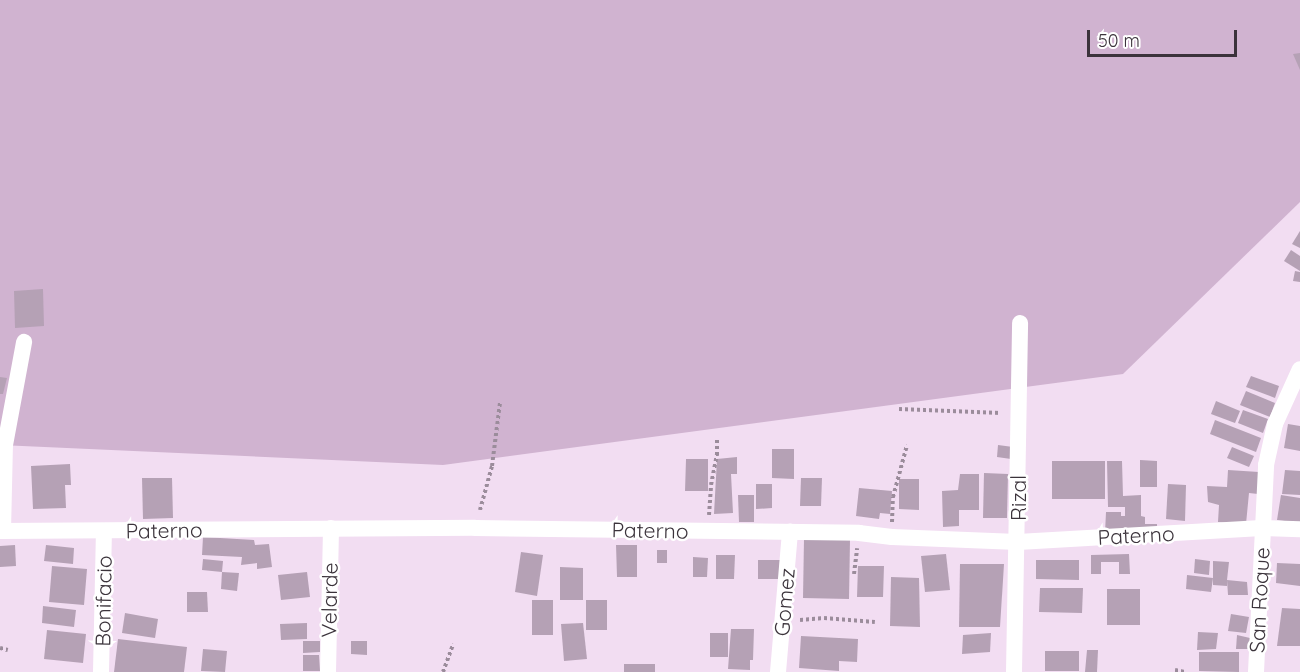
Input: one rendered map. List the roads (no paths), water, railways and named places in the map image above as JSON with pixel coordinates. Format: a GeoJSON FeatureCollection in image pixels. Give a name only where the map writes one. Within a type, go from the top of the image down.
{"type":"FeatureCollection","features":[{"type":"Feature","properties":{"kind":"street","name":"Rizal"},"geometry":{"type":"LineString","coordinates":[[1014,672],[1020,323]]}},
{"type":"Feature","properties":{"kind":"street"},"geometry":{"type":"LineString","coordinates":[[2,531],[5,445],[24,342]]}},
{"type":"Feature","properties":{"kind":"street","name":"San Roque"},"geometry":{"type":"LineString","coordinates":[[1256,672],[1266,465],[1275,424],[1300,369]]}},
{"type":"Feature","properties":{"kind":"street","name":"Velarde"},"geometry":{"type":"LineString","coordinates":[[328,672],[331,528]]}},
{"type":"Feature","properties":{"kind":"street","name":"Paterno"},"geometry":{"type":"LineString","coordinates":[[2,531],[475,528],[859,533],[892,537],[1018,542],[1262,528],[1300,529]]}},
{"type":"Feature","properties":{"kind":"street","name":"Bonifacio"},"geometry":{"type":"LineString","coordinates":[[101,672],[104,531]]}},
{"type":"Feature","properties":{"kind":"street","name":"Gomez"},"geometry":{"type":"LineString","coordinates":[[778,672],[790,532]]}}]}
